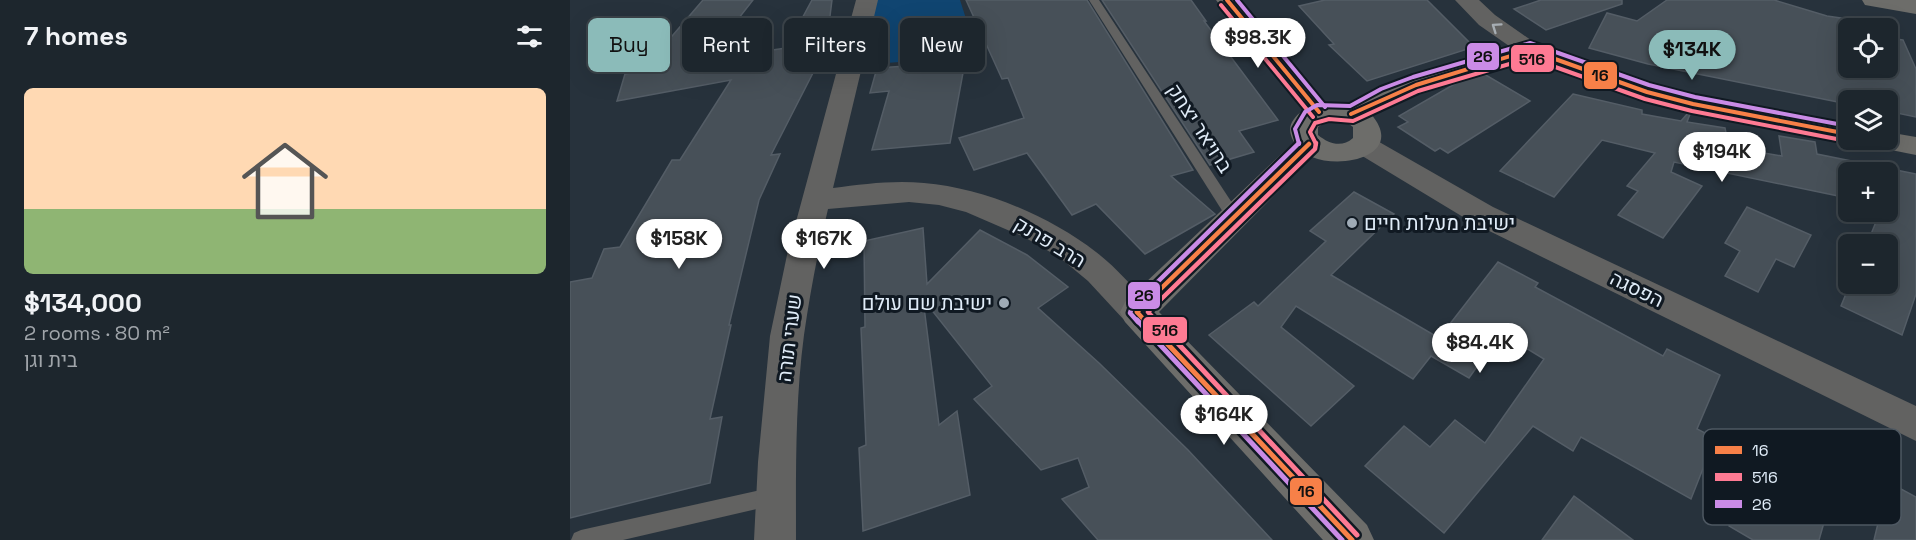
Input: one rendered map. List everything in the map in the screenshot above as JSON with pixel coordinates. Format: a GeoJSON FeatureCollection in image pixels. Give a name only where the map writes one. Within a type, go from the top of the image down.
{"type":"FeatureCollection","features":[{"type":"Feature","properties":{"kind":"street","name":"שערי תורה"},"geometry":{"type":"LineString","coordinates":[[775,540],[787,336],[802,255],[867,0]]}},
{"type":"Feature","properties":{"kind":"street"},"geometry":{"type":"LineString","coordinates":[[1227,0],[1319,112]]}},
{"type":"Feature","properties":{"kind":"street"},"geometry":{"type":"LineString","coordinates":[[1466,0],[1487,20],[1530,50],[1647,92],[1684,102],[1838,132]]}},
{"type":"Feature","properties":{"kind":"street"},"geometry":{"type":"LineString","coordinates":[[1873,0],[1916,7]]}},
{"type":"Feature","properties":{"kind":"street"},"geometry":{"type":"LineString","coordinates":[[1351,114],[1385,96],[1416,84],[1530,50]]}},
{"type":"Feature","properties":{"kind":"street"},"geometry":{"type":"LineString","coordinates":[[1319,112],[1351,114],[1365,124],[1369,131],[1364,145],[1350,152],[1338,154],[1326,152],[1309,144],[1303,137],[1304,122],[1319,112]]}},
{"type":"Feature","properties":{"kind":"street"},"geometry":{"type":"LineString","coordinates":[[1898,143],[1916,146]]}},
{"type":"Feature","properties":{"kind":"street"},"geometry":{"type":"LineString","coordinates":[[1137,312],[1309,144]]}},
{"type":"Feature","properties":{"kind":"street","name":"הפסגה"},"geometry":{"type":"LineString","coordinates":[[1364,145],[1483,215],[1916,424]]}},
{"type":"Feature","properties":{"kind":"street","name":"הרב פרנק"},"geometry":{"type":"LineString","coordinates":[[815,201],[874,194],[938,194],[1005,215],[1044,233],[1085,260],[1352,540]]}},
{"type":"Feature","properties":{"kind":"lane","name":"ברויאר יצחק"},"geometry":{"type":"LineString","coordinates":[[1094,0],[1233,216]]}},
{"type":"Feature","properties":{"kind":"lane"},"geometry":{"type":"LineString","coordinates":[[581,540],[776,496]]}},
{"type":"Feature","properties":{"kind":"shaded area"},"geometry":{"type":"Polygon","coordinates":[[[874,0],[960,0],[966,18],[900,18],[900,62],[888,63],[888,18],[870,18],[874,0]]]}},
{"type":"Feature","properties":{"kind":"building"},"geometry":{"type":"Polygon","coordinates":[[[703,0],[753,0],[739,18],[688,18],[703,0]]]}},
{"type":"Feature","properties":{"kind":"building"},"geometry":{"type":"Polygon","coordinates":[[[812,0],[832,0],[830,18],[802,18],[812,0]]]}},
{"type":"Feature","properties":{"kind":"building"},"geometry":{"type":"Polygon","coordinates":[[[966,0],[1087,0],[1193,170],[1171,176],[1215,214],[1145,254],[1096,204],[1072,215],[1027,153],[974,170],[959,138],[1024,118],[1008,78],[1002,79],[985,42],[985,18],[974,18],[966,0]]]}},
{"type":"Feature","properties":{"kind":"building"},"geometry":{"type":"Polygon","coordinates":[[[1102,0],[1191,0],[1206,21],[1204,21],[1278,120],[1239,131],[1254,152],[1210,165],[1102,0]]]}},
{"type":"Feature","properties":{"kind":"building"},"geometry":{"type":"Polygon","coordinates":[[[1325,0],[1427,0],[1474,47],[1367,81],[1329,45],[1334,44],[1299,6],[1325,0]]]}},
{"type":"Feature","properties":{"kind":"building"},"geometry":{"type":"Polygon","coordinates":[[[1541,0],[1622,0],[1622,4],[1546,30],[1514,9],[1541,0]]]}},
{"type":"Feature","properties":{"kind":"building"},"geometry":{"type":"Polygon","coordinates":[[[1667,0],[1774,0],[1841,18],[1838,18],[1838,78],[1898,78],[1898,39],[1903,40],[1916,69],[1916,117],[1898,113],[1898,90],[1838,90],[1838,102],[1648,64],[1589,48],[1607,13],[1637,21],[1667,0]]]}},
{"type":"Feature","properties":{"kind":"building"},"geometry":{"type":"Polygon","coordinates":[[[682,24],[682,72],[772,72],[772,50],[784,48],[784,72],[823,72],[813,73],[771,155],[780,154],[759,200],[729,325],[731,325],[710,419],[722,417],[710,483],[570,518],[570,282],[592,278],[604,249],[620,247],[672,160],[680,160],[731,80],[617,101],[625,74],[670,72],[670,38],[682,24]]]}},
{"type":"Feature","properties":{"kind":"building"},"geometry":{"type":"Polygon","coordinates":[[[900,66],[900,72],[963,72],[950,143],[872,150],[889,91],[870,93],[876,72],[888,72],[888,67],[900,66]]]}},
{"type":"Feature","properties":{"kind":"building"},"geometry":{"type":"Polygon","coordinates":[[[1484,74],[1530,101],[1448,153],[1440,148],[1435,151],[1398,127],[1408,122],[1399,116],[1458,82],[1484,74]]]}},
{"type":"Feature","properties":{"kind":"building"},"geometry":{"type":"Polygon","coordinates":[[[1573,94],[1642,110],[1642,114],[1681,121],[1688,113],[1690,114],[1687,122],[1725,128],[1729,147],[1782,156],[1779,136],[1815,142],[1817,154],[1857,162],[1838,162],[1838,196],[1674,162],[1671,172],[1702,186],[1663,238],[1618,215],[1638,191],[1627,186],[1655,153],[1602,140],[1554,197],[1500,171],[1573,94]]]}},
{"type":"Feature","properties":{"kind":"building"},"geometry":{"type":"Polygon","coordinates":[[[1898,170],[1916,174],[1916,294],[1902,335],[1841,306],[1846,294],[1898,294],[1898,234],[1871,234],[1876,222],[1898,222],[1898,170]]]}},
{"type":"Feature","properties":{"kind":"building"},"geometry":{"type":"Polygon","coordinates":[[[1354,192],[1394,214],[1331,275],[1439,338],[1498,262],[1538,283],[1535,287],[1663,356],[1667,349],[1720,375],[1697,429],[1703,432],[1703,468],[1691,499],[1581,437],[1573,451],[1533,426],[1444,533],[1365,466],[1404,426],[1430,447],[1455,420],[1485,443],[1544,359],[1501,333],[1469,378],[1431,356],[1413,379],[1296,306],[1281,327],[1354,386],[1311,426],[1209,335],[1254,302],[1258,306],[1326,241],[1310,231],[1354,192]]]}},
{"type":"Feature","properties":{"kind":"building"},"geometry":{"type":"Polygon","coordinates":[[[1747,207],[1811,235],[1794,267],[1776,259],[1758,292],[1725,276],[1740,251],[1725,243],[1747,207]]]}},
{"type":"Feature","properties":{"kind":"building"},"geometry":{"type":"Polygon","coordinates":[[[923,228],[927,284],[980,230],[1027,255],[1068,287],[1038,308],[1099,363],[1188,450],[1272,540],[1098,540],[1062,499],[1089,487],[1078,458],[1041,470],[974,399],[992,386],[923,299],[939,425],[957,411],[970,495],[863,531],[859,448],[866,445],[861,328],[865,327],[864,241],[923,228]]]}},
{"type":"Feature","properties":{"kind":"building"},"geometry":{"type":"Polygon","coordinates":[[[1901,489],[1916,497],[1916,540],[1874,540],[1878,525],[1901,525],[1901,489]]]}},
{"type":"Feature","properties":{"kind":"building"},"geometry":{"type":"Polygon","coordinates":[[[1574,496],[1633,540],[1542,540],[1574,496]]]}},
{"type":"Feature","properties":{"kind":"building"},"geometry":{"type":"Polygon","coordinates":[[[1823,525],[1819,540],[1753,540],[1729,526],[1823,525]]]}},
{"type":"Feature","properties":{"kind":"transit line","name":"16"},"geometry":{"type":"LineString","coordinates":[[1227,0],[1319,112]]}},
{"type":"Feature","properties":{"kind":"transit line","name":"26"},"geometry":{"type":"LineString","coordinates":[[1237,0],[1325,107]]}},
{"type":"Feature","properties":{"kind":"transit line","name":"516"},"geometry":{"type":"LineString","coordinates":[[1221,5],[1313,117]]}},
{"type":"Feature","properties":{"kind":"transit line","name":"26"},"geometry":{"type":"LineString","coordinates":[[1342,540],[1130,313],[1132,307],[1299,144],[1295,129],[1305,112],[1317,105],[1350,106],[1381,89],[1413,77],[1530,43],[1649,85],[1695,97],[1838,124]]}},
{"type":"Feature","properties":{"kind":"transit line","name":"16"},"geometry":{"type":"LineString","coordinates":[[1530,50],[1647,92],[1693,104],[1838,132]]}},
{"type":"Feature","properties":{"kind":"transit line","name":"16"},"geometry":{"type":"LineString","coordinates":[[1351,114],[1416,85],[1530,50]]}},
{"type":"Feature","properties":{"kind":"transit line","name":"516"},"geometry":{"type":"LineString","coordinates":[[1357,535],[1148,312],[1315,149],[1316,142],[1310,132],[1315,123],[1329,119],[1353,121],[1418,91],[1530,58],[1645,99],[1692,111],[1838,139]]}},
{"type":"Feature","properties":{"kind":"transit line","name":"16"},"geometry":{"type":"LineString","coordinates":[[1137,312],[1309,144]]}},
{"type":"Feature","properties":{"kind":"transit line","name":"16"},"geometry":{"type":"LineString","coordinates":[[1137,312],[1352,540]]}},
{"type":"Feature","properties":{"kind":"place","name":"ישיבת מעלות חיים"},"geometry":{"type":"Point","coordinates":[1352,223]}},
{"type":"Feature","properties":{"kind":"place","name":"ישיבת שם עולם"},"geometry":{"type":"Point","coordinates":[1004,303]}}]}
